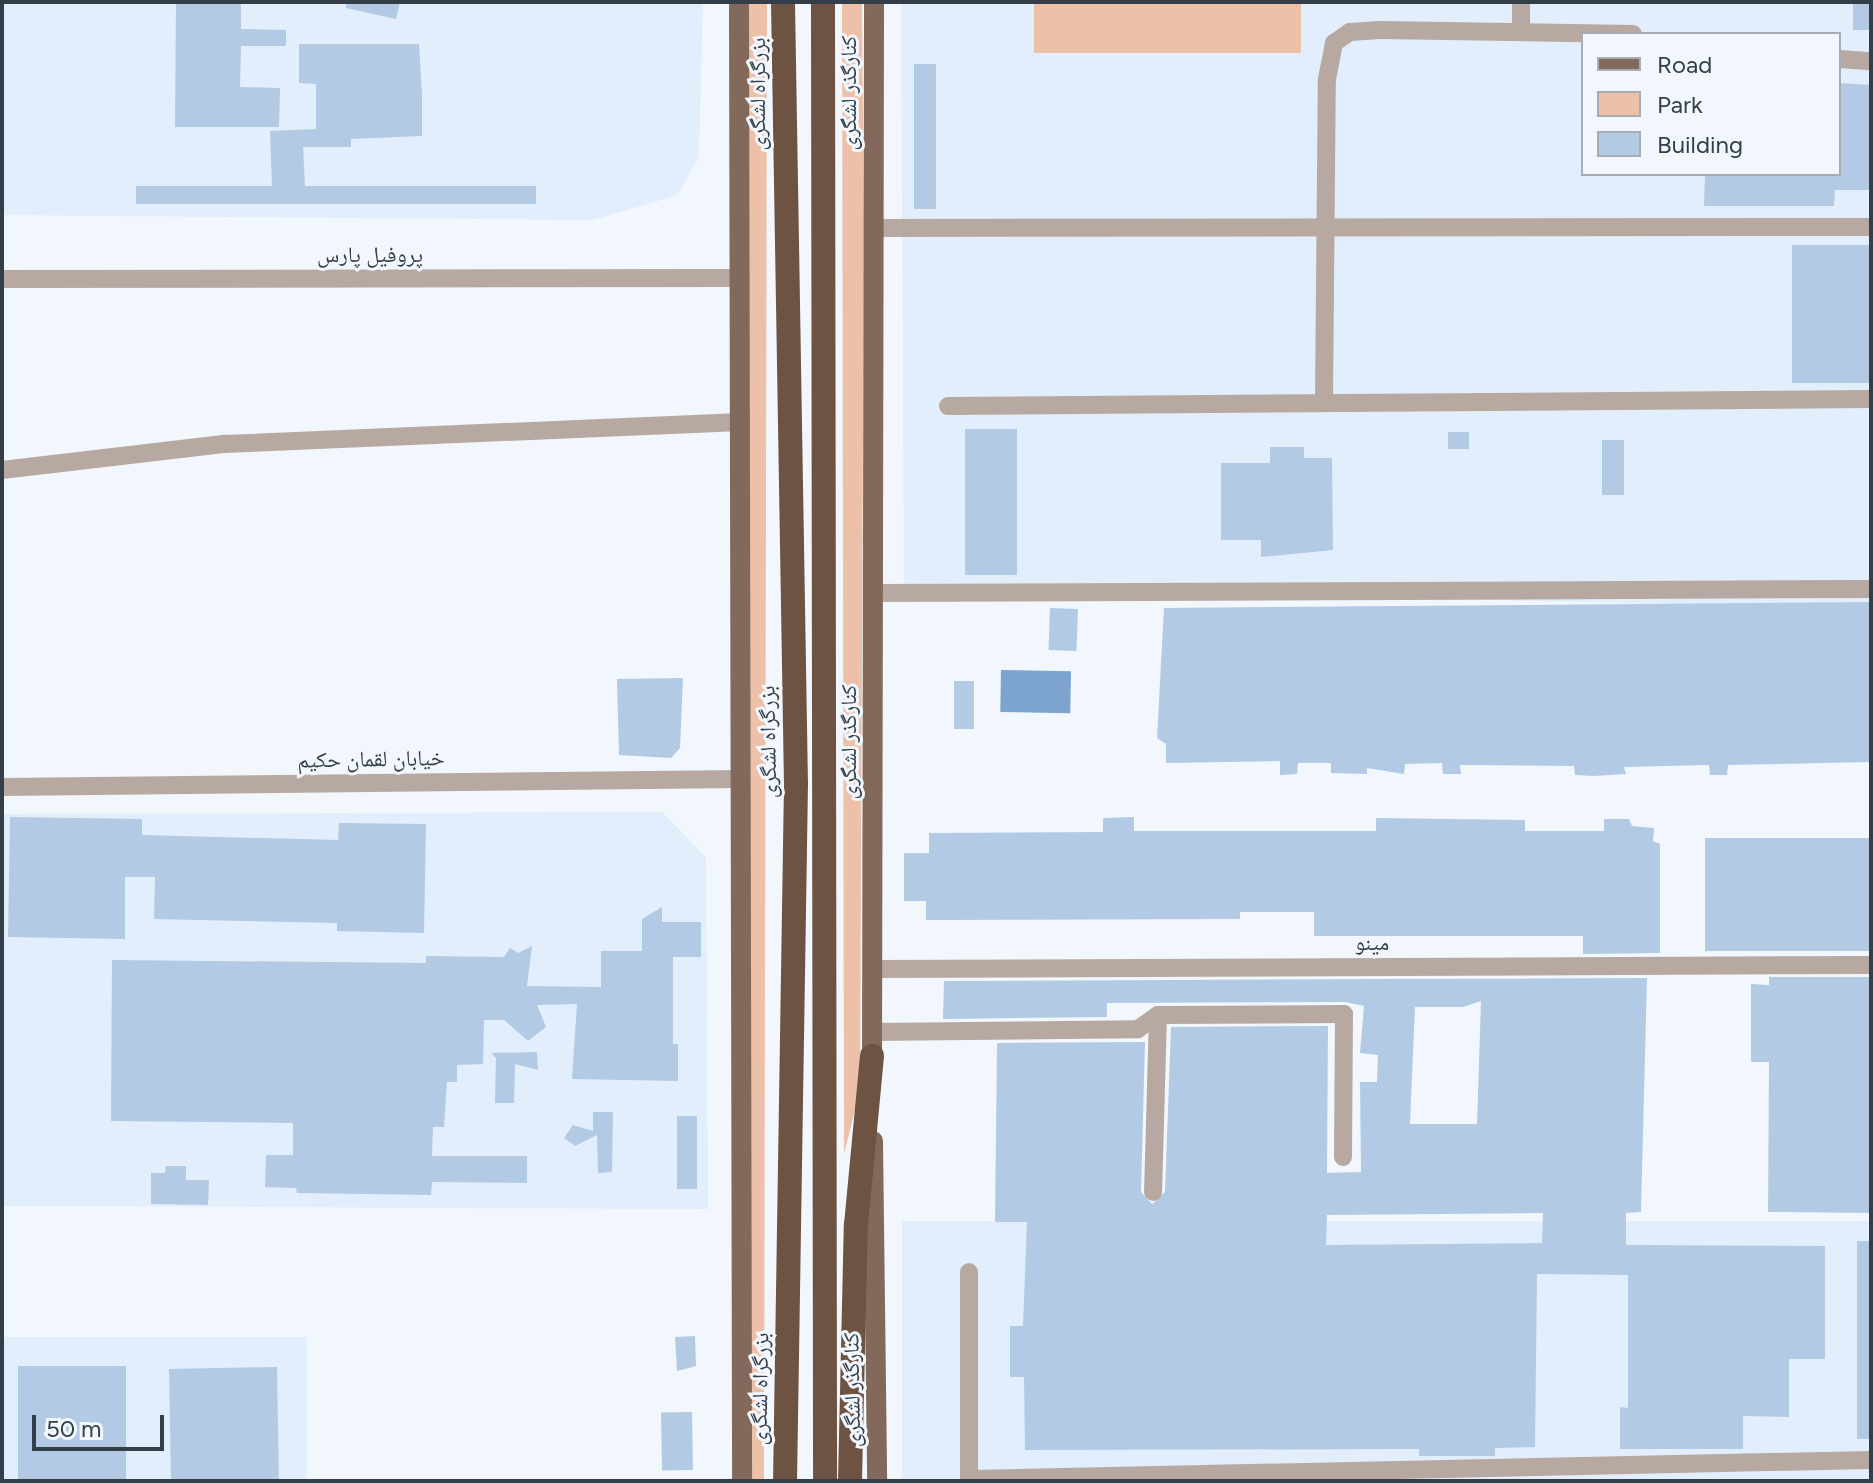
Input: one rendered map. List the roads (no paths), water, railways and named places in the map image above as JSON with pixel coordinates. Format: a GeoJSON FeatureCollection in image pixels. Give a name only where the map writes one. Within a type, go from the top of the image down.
{"type":"FeatureCollection","features":[{"type":"Feature","properties":{"kind":"highway","name":"بزرگراه لشگری"},"geometry":{"type":"LineString","coordinates":[[783,2],[796,783],[785,1481]]}},
{"type":"Feature","properties":{"kind":"highway"},"geometry":{"type":"LineString","coordinates":[[823,2],[825,1481]]}},
{"type":"Feature","properties":{"kind":"highway"},"geometry":{"type":"LineString","coordinates":[[850,1481],[856,1225],[873,1044]]}},
{"type":"Feature","properties":{"kind":"main road"},"geometry":{"type":"LineString","coordinates":[[739,2],[742,1481]]}},
{"type":"Feature","properties":{"kind":"main road","name":"کنارگذر لشگری"},"geometry":{"type":"LineString","coordinates":[[874,2],[873,1044],[877,1481]]}},
{"type":"Feature","properties":{"kind":"lane"},"geometry":{"type":"LineString","coordinates":[[1521,2],[1521,32]]}},
{"type":"Feature","properties":{"kind":"lane"},"geometry":{"type":"LineString","coordinates":[[1324,401],[1328,56],[1341,35],[1581,33]]}},
{"type":"Feature","properties":{"kind":"lane"},"geometry":{"type":"LineString","coordinates":[[1841,59],[1871,61]]}},
{"type":"Feature","properties":{"kind":"lane"},"geometry":{"type":"LineString","coordinates":[[873,228],[1871,227]]}},
{"type":"Feature","properties":{"kind":"lane","name":"پروفیل پارس"},"geometry":{"type":"LineString","coordinates":[[2,279],[739,278]]}},
{"type":"Feature","properties":{"kind":"lane"},"geometry":{"type":"LineString","coordinates":[[948,406],[1871,399]]}},
{"type":"Feature","properties":{"kind":"lane"},"geometry":{"type":"LineString","coordinates":[[2,470],[225,444],[741,422]]}},
{"type":"Feature","properties":{"kind":"lane"},"geometry":{"type":"LineString","coordinates":[[873,593],[1871,589]]}},
{"type":"Feature","properties":{"kind":"lane","name":"خیابان لقمان حکیم"},"geometry":{"type":"LineString","coordinates":[[2,787],[741,779]]}},
{"type":"Feature","properties":{"kind":"lane","name":"مینو"},"geometry":{"type":"LineString","coordinates":[[874,969],[1871,965]]}},
{"type":"Feature","properties":{"kind":"lane"},"geometry":{"type":"LineString","coordinates":[[873,1044],[1138,1029],[1158,1015],[1344,1014],[1343,1157]]}},
{"type":"Feature","properties":{"kind":"lane"},"geometry":{"type":"LineString","coordinates":[[1153,1192],[1158,1015]]}},
{"type":"Feature","properties":{"kind":"lane"},"geometry":{"type":"LineString","coordinates":[[969,1272],[969,1479],[1871,1460]]}},
{"type":"Feature","properties":{"kind":"water"},"geometry":{"type":"Polygon","coordinates":[[[1001,670],[1071,671],[1070,713],[1000,712],[1001,670]]]}}]}
